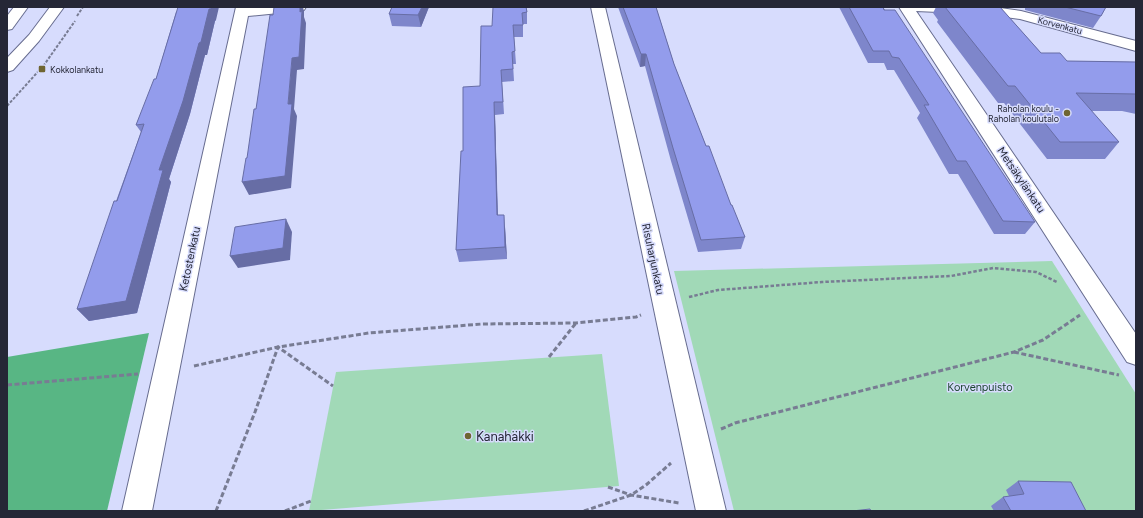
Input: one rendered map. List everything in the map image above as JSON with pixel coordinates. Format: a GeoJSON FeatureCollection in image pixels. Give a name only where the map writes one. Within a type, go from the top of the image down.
{"type":"FeatureCollection","features":[{"type":"Feature","properties":{"kind":"street"},"geometry":{"type":"LineString","coordinates":[[7,26],[21,7]]}},
{"type":"Feature","properties":{"kind":"street"},"geometry":{"type":"LineString","coordinates":[[7,68],[34,38],[57,7]]}},
{"type":"Feature","properties":{"kind":"street"},"geometry":{"type":"LineString","coordinates":[[243,10],[299,7]]}},
{"type":"Feature","properties":{"kind":"street","name":"Risuharjunkatu"},"geometry":{"type":"LineString","coordinates":[[598,7],[711,510]]}},
{"type":"Feature","properties":{"kind":"street","name":"Metsäkylänkatu"},"geometry":{"type":"LineString","coordinates":[[906,7],[1136,354]]}},
{"type":"Feature","properties":{"kind":"street","name":"Korvenkatu"},"geometry":{"type":"LineString","coordinates":[[911,7],[995,11],[1021,15],[1136,46]]}},
{"type":"Feature","properties":{"kind":"street","name":"Ketostenkatu"},"geometry":{"type":"LineString","coordinates":[[137,511],[243,10]]}},
{"type":"Feature","properties":{"kind":"path"},"geometry":{"type":"LineString","coordinates":[[7,106],[42,70],[83,7]]}},
{"type":"Feature","properties":{"kind":"path"},"geometry":{"type":"LineString","coordinates":[[7,385],[24,382],[110,378],[196,366],[278,347],[369,333],[482,324],[576,323],[636,317],[692,296],[718,290],[822,282],[951,276],[993,268],[1036,272],[1072,288],[1097,295],[1087,311],[1043,340],[1014,352],[735,423],[696,441],[646,485],[630,495],[584,511]]}},
{"type":"Feature","properties":{"kind":"path"},"geometry":{"type":"LineString","coordinates":[[549,357],[576,323]]}},
{"type":"Feature","properties":{"kind":"path"},"geometry":{"type":"LineString","coordinates":[[278,347],[333,386]]}},
{"type":"Feature","properties":{"kind":"path"},"geometry":{"type":"LineString","coordinates":[[216,511],[236,462],[278,347]]}},
{"type":"Feature","properties":{"kind":"path"},"geometry":{"type":"LineString","coordinates":[[1014,352],[1122,375]]}},
{"type":"Feature","properties":{"kind":"path"},"geometry":{"type":"LineString","coordinates":[[608,486],[630,495],[660,498],[711,510]]}},
{"type":"Feature","properties":{"kind":"path"},"geometry":{"type":"LineString","coordinates":[[285,511],[311,500]]}},
{"type":"Feature","properties":{"kind":"green space","name":"Korvenpuisto"},"geometry":{"type":"Polygon","coordinates":[[[1052,261],[1136,394],[1136,511],[734,511],[674,271],[1052,261]]]}},
{"type":"Feature","properties":{"kind":"green space"},"geometry":{"type":"Polygon","coordinates":[[[149,333],[107,511],[7,511],[7,357],[149,333]]]}},
{"type":"Feature","properties":{"kind":"green space","name":"Kanahäkki"},"geometry":{"type":"Polygon","coordinates":[[[602,354],[619,486],[309,511],[336,372],[602,354]]]}},
{"type":"Feature","properties":{"kind":"building"},"geometry":{"type":"Polygon","coordinates":[[[178,7],[211,7],[211,9],[209,9],[201,42],[199,43],[183,101],[159,170],[163,170],[126,301],[77,309],[114,201],[117,201],[144,124],[136,125],[154,79],[156,79],[178,7]]]}},
{"type":"Feature","properties":{"kind":"building"},"geometry":{"type":"Polygon","coordinates":[[[274,7],[300,7],[300,12],[302,11],[299,57],[292,58],[288,104],[292,104],[285,176],[242,182],[254,109],[256,109],[270,15],[273,15],[274,7]]]}},
{"type":"Feature","properties":{"kind":"building"},"geometry":{"type":"Polygon","coordinates":[[[392,7],[422,7],[418,15],[389,14],[392,7]]]}},
{"type":"Feature","properties":{"kind":"building"},"geometry":{"type":"Polygon","coordinates":[[[493,7],[526,7],[527,12],[522,13],[523,25],[513,25],[515,51],[512,52],[513,69],[501,70],[503,102],[494,102],[497,215],[504,215],[505,247],[456,250],[461,151],[463,151],[463,87],[480,86],[481,26],[492,26],[493,7]]]}},
{"type":"Feature","properties":{"kind":"building"},"geometry":{"type":"Polygon","coordinates":[[[623,7],[656,7],[674,64],[706,146],[709,146],[731,205],[745,237],[701,240],[646,54],[641,54],[623,7]]]}},
{"type":"Feature","properties":{"kind":"building"},"geometry":{"type":"Polygon","coordinates":[[[849,7],[883,7],[884,10],[895,10],[1035,222],[1003,221],[966,161],[957,161],[924,105],[929,105],[899,58],[892,57],[889,51],[873,51],[849,7]]]}},
{"type":"Feature","properties":{"kind":"building"},"geometry":{"type":"Polygon","coordinates":[[[945,7],[1000,7],[1041,53],[1060,53],[1067,61],[1136,62],[1136,94],[1076,93],[1119,142],[1060,142],[1015,86],[1008,86],[945,7]]]}},
{"type":"Feature","properties":{"kind":"building"},"geometry":{"type":"Polygon","coordinates":[[[1065,7],[1106,7],[1101,16],[1065,7]]]}},
{"type":"Feature","properties":{"kind":"building"},"geometry":{"type":"Polygon","coordinates":[[[286,219],[283,248],[230,256],[235,227],[286,219]]]}},
{"type":"Feature","properties":{"kind":"building"},"geometry":{"type":"Polygon","coordinates":[[[1018,481],[1071,482],[1086,511],[1011,511],[1003,497],[1024,494],[1018,481]]]}},
{"type":"Feature","properties":{"kind":"building"},"geometry":{"type":"Polygon","coordinates":[[[870,509],[871,511],[852,511],[870,509]]]}},
{"type":"Feature","properties":{"kind":"place","name":"Kokkolankatu"},"geometry":{"type":"Point","coordinates":[42,69]}},
{"type":"Feature","properties":{"kind":"place","name":"Raholan koulu - Raholan koulutalo"},"geometry":{"type":"Point","coordinates":[1067,113]}},
{"type":"Feature","properties":{"kind":"place","name":"Kanahäkki"},"geometry":{"type":"Point","coordinates":[468,436]}}]}
